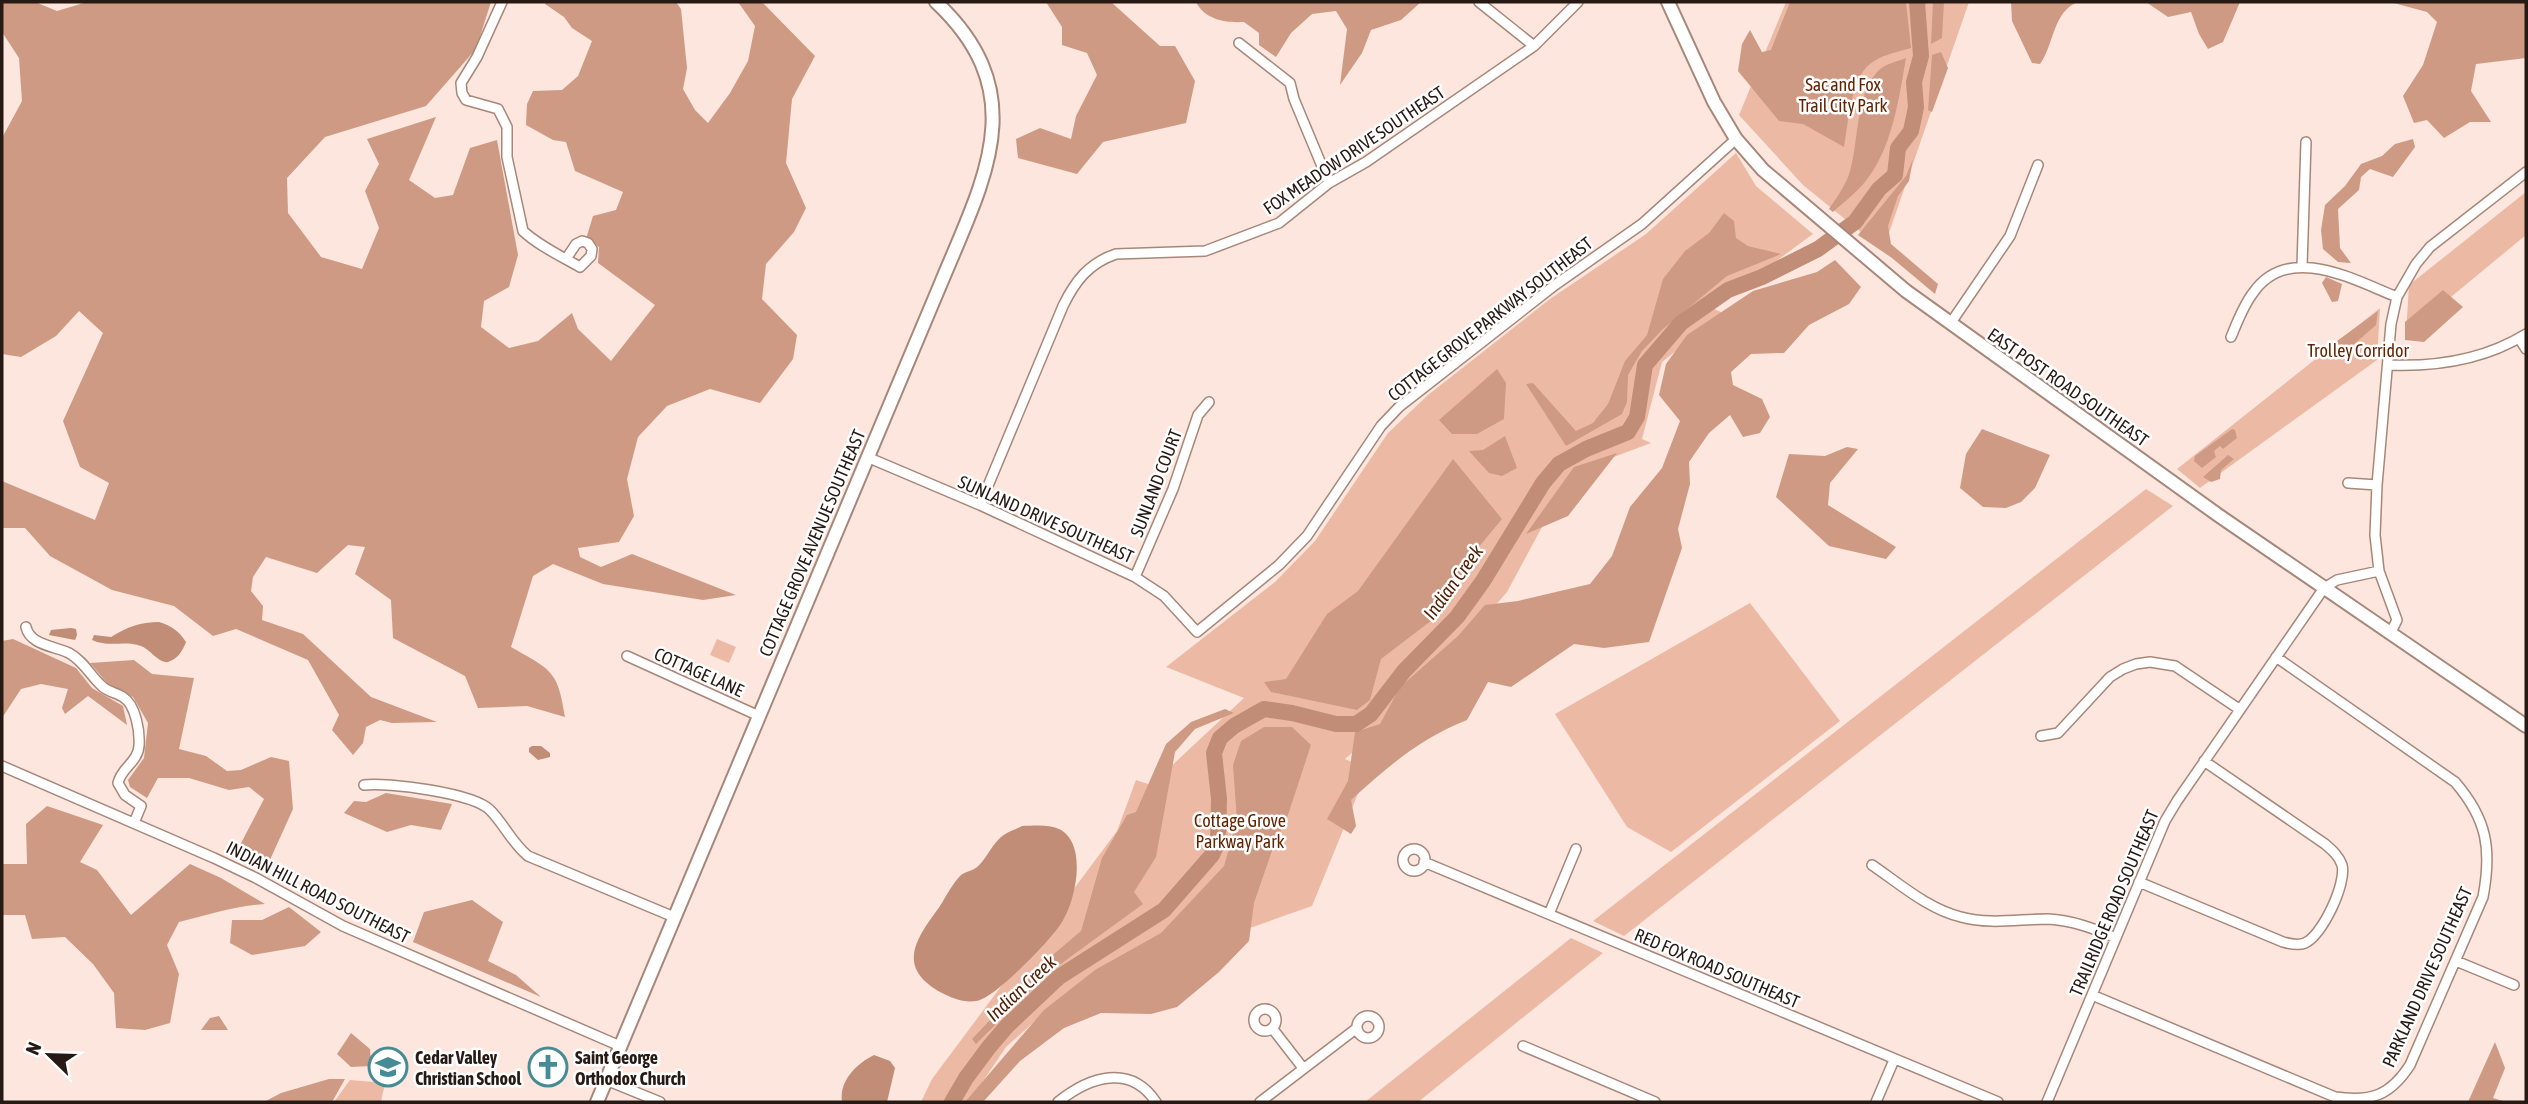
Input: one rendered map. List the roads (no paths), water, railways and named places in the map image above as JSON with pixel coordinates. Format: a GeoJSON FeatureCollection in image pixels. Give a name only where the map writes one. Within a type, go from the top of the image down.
{"type":"FeatureCollection","features":[{"type":"Feature","properties":{"kind":"main road","name":"COTTAGE GROVE AVENUE SOUTHEAST"},"geometry":{"type":"LineString","coordinates":[[597,1102],[976,197],[992,137],[992,93],[981,58],[963,30],[936,2]]}},
{"type":"Feature","properties":{"kind":"main road","name":"EAST POST ROAD SOUTHEAST"},"geometry":{"type":"LineString","coordinates":[[1668,2],[1714,102],[1736,139],[1763,170],[1801,203],[1906,291],[1950,324],[2323,588],[2526,726]]}},
{"type":"Feature","properties":{"kind":"street"},"geometry":{"type":"LineString","coordinates":[[502,2],[461,83],[462,93],[466,100],[498,109],[505,120],[508,132],[507,157],[523,230],[566,258]]}},
{"type":"Feature","properties":{"kind":"street"},"geometry":{"type":"LineString","coordinates":[[1479,2],[1534,46]]}},
{"type":"Feature","properties":{"kind":"street","name":"FOX MEADOW DRIVE SOUTHEAST"},"geometry":{"type":"LineString","coordinates":[[980,505],[1063,306],[1086,270],[1116,254],[1205,251],[1279,223],[1329,183],[1366,162],[1534,46],[1578,2]]}},
{"type":"Feature","properties":{"kind":"street"},"geometry":{"type":"LineString","coordinates":[[1239,43],[1290,83],[1329,183]]}},
{"type":"Feature","properties":{"kind":"street","name":"COTTAGE GROVE PARKWAY SOUTHEAST"},"geometry":{"type":"LineString","coordinates":[[1197,632],[1279,565],[1307,536],[1381,426],[1399,408],[1555,285],[1642,224],[1736,139]]}},
{"type":"Feature","properties":{"kind":"street"},"geometry":{"type":"LineString","coordinates":[[2302,267],[2306,142]]}},
{"type":"Feature","properties":{"kind":"street"},"geometry":{"type":"LineString","coordinates":[[1950,324],[2010,236],[2038,166]]}},
{"type":"Feature","properties":{"kind":"street"},"geometry":{"type":"LineString","coordinates":[[2391,632],[2398,620],[2379,571],[2375,535],[2391,324],[2397,297],[2416,264],[2430,247],[2526,172]]}},
{"type":"Feature","properties":{"kind":"street"},"geometry":{"type":"LineString","coordinates":[[2231,337],[2253,293],[2266,278],[2285,269],[2302,267],[2330,271],[2397,297]]}},
{"type":"Feature","properties":{"kind":"street"},"geometry":{"type":"LineString","coordinates":[[2388,365],[2422,366],[2460,361],[2523,336],[2526,349]]}},
{"type":"Feature","properties":{"kind":"street","name":"SUNLAND COURT"},"geometry":{"type":"LineString","coordinates":[[1135,577],[1173,489],[1198,415],[1209,402]]}},
{"type":"Feature","properties":{"kind":"street","name":"SUNLAND DRIVE SOUTHEAST"},"geometry":{"type":"LineString","coordinates":[[867,457],[980,505],[1135,577],[1164,596],[1197,632]]}},
{"type":"Feature","properties":{"kind":"street"},"geometry":{"type":"LineString","coordinates":[[2348,483],[2377,485]]}},
{"type":"Feature","properties":{"kind":"street"},"geometry":{"type":"LineString","coordinates":[[2323,588],[2337,580],[2379,571]]}},
{"type":"Feature","properties":{"kind":"street","name":"TRAILRIDGE ROAD SOUTHEAST"},"geometry":{"type":"LineString","coordinates":[[2047,1102],[2165,821],[2323,588]]}},
{"type":"Feature","properties":{"kind":"street"},"geometry":{"type":"LineString","coordinates":[[26,627],[27,634],[35,640],[82,661],[101,685],[127,699],[132,707],[139,740],[138,753],[124,770],[118,783],[125,795],[141,806],[134,823]]}},
{"type":"Feature","properties":{"kind":"street","name":"COTTAGE LANE"},"geometry":{"type":"LineString","coordinates":[[627,656],[758,716]]}},
{"type":"Feature","properties":{"kind":"street","name":"PARKLAND DRIVE SOUTHEAST"},"geometry":{"type":"LineString","coordinates":[[2092,995],[2335,1097],[2352,1100],[2370,1098],[2386,1092],[2400,1080],[2410,1065],[2483,897],[2488,870],[2487,843],[2481,820],[2472,801],[2440,770],[2276,657]]}},
{"type":"Feature","properties":{"kind":"street"},"geometry":{"type":"LineString","coordinates":[[2041,736],[2058,733],[2110,677],[2136,664],[2164,663],[2175,667],[2239,709]]}},
{"type":"Feature","properties":{"kind":"street"},"geometry":{"type":"LineString","coordinates":[[2139,882],[2283,942],[2295,945],[2305,943],[2322,928],[2343,880],[2343,866],[2336,854],[2204,761]]}},
{"type":"Feature","properties":{"kind":"street","name":"INDIAN HILL ROAD SOUTHEAST"},"geometry":{"type":"LineString","coordinates":[[2,766],[256,878],[343,926],[620,1046]]}},
{"type":"Feature","properties":{"kind":"street"},"geometry":{"type":"LineString","coordinates":[[364,785],[382,783],[475,801],[489,809],[528,856],[674,917]]}},
{"type":"Feature","properties":{"kind":"street"},"geometry":{"type":"LineString","coordinates":[[1549,914],[1576,849]]}},
{"type":"Feature","properties":{"kind":"street","name":"RED FOX ROAD SOUTHEAST"},"geometry":{"type":"LineString","coordinates":[[1424,862],[1998,1102]]}},
{"type":"Feature","properties":{"kind":"street"},"geometry":{"type":"LineString","coordinates":[[1872,865],[1938,909],[1962,917],[1986,921],[2050,919],[2078,924],[2116,938]]}},
{"type":"Feature","properties":{"kind":"street"},"geometry":{"type":"LineString","coordinates":[[2455,961],[2514,985]]}},
{"type":"Feature","properties":{"kind":"street"},"geometry":{"type":"LineString","coordinates":[[1272,1028],[1303,1068]]}},
{"type":"Feature","properties":{"kind":"street"},"geometry":{"type":"LineString","coordinates":[[1260,1102],[1357,1028]]}},
{"type":"Feature","properties":{"kind":"street"},"geometry":{"type":"LineString","coordinates":[[1523,1046],[1656,1102]]}},
{"type":"Feature","properties":{"kind":"street"},"geometry":{"type":"LineString","coordinates":[[1876,1102],[1894,1059]]}},
{"type":"Feature","properties":{"kind":"street"},"geometry":{"type":"LineString","coordinates":[[1058,1102],[1100,1079],[1119,1077],[1148,1090],[1156,1102]]}},
{"type":"Feature","properties":{"kind":"street"},"geometry":{"type":"LineString","coordinates":[[606,1080],[660,1102]]}},
{"type":"Feature","properties":{"kind":"waterway","name":"Indian Creek"},"geometry":{"type":"LineString","coordinates":[[952,1102],[966,1078],[1007,1026],[1059,977],[1164,910],[1212,855],[1218,842],[1219,799],[1214,753],[1220,738],[1234,726],[1264,709],[1336,724],[1356,724],[1371,714],[1404,671],[1457,617],[1483,581],[1543,483],[1559,464],[1586,449],[1628,432],[1637,417],[1645,365],[1681,323],[1728,290],[1762,277],[1818,249],[1855,222],[1879,189],[1895,175],[1898,148],[1911,131],[1916,107],[1914,82],[1921,56],[1917,2]]}},
{"type":"Feature","properties":{"kind":"place","name":"Cedar Valley Christian School"},"geometry":{"type":"Point","coordinates":[388,1067]}},
{"type":"Feature","properties":{"kind":"place","name":"Saint George Orthodox Church"},"geometry":{"type":"Point","coordinates":[548,1067]}},
{"type":"Feature","properties":{"kind":"park label","name":"Sac and Fox Trail City Park"},"geometry":{"type":"Point","coordinates":[1843,94]}},
{"type":"Feature","properties":{"kind":"park label","name":"Trolley Corridor"},"geometry":{"type":"Point","coordinates":[2358,350]}},
{"type":"Feature","properties":{"kind":"park label","name":"Cottage Grove Parkway Park"},"geometry":{"type":"Point","coordinates":[1240,830]}}]}
